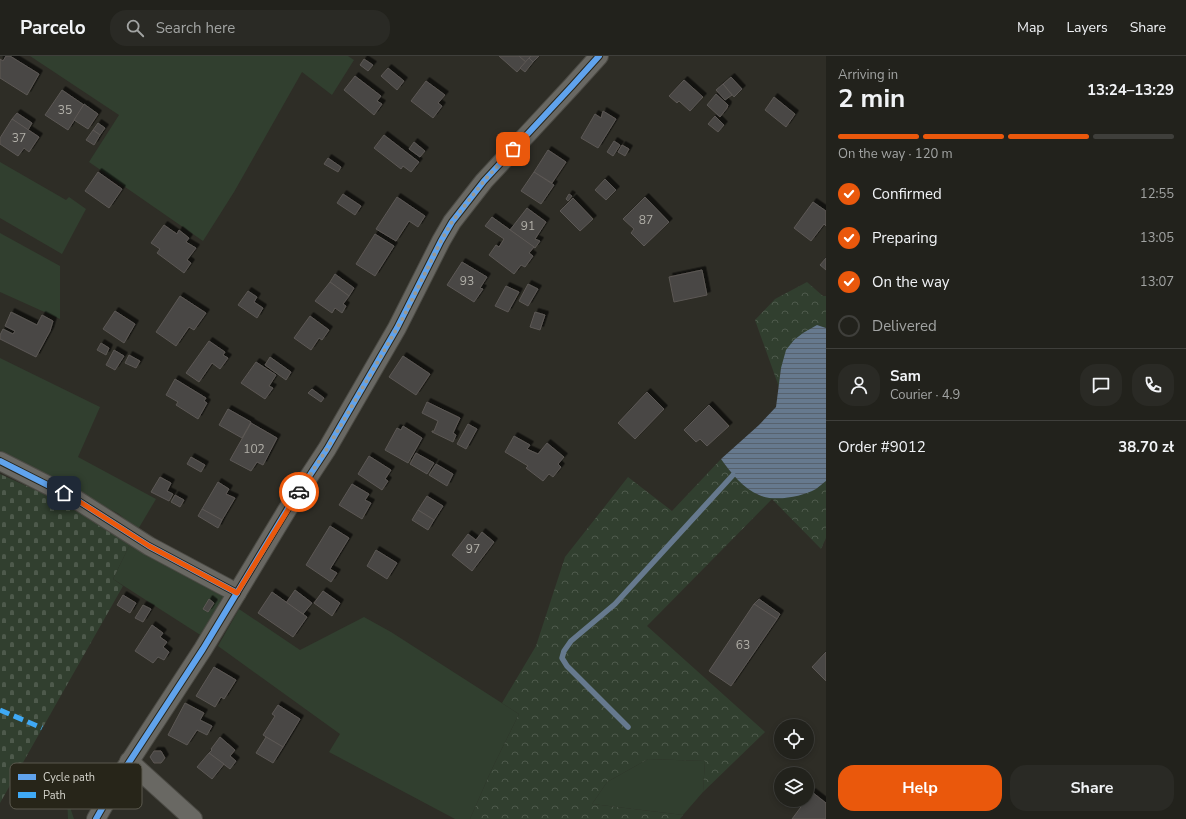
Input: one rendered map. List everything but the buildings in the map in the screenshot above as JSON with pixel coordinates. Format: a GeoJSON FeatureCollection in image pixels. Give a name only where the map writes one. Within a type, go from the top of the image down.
{"type":"FeatureCollection","features":[{"type":"Feature","properties":{"kind":"street"},"geometry":{"type":"LineString","coordinates":[[129,761],[203,649],[287,510],[327,449],[404,316],[452,222],[484,181],[598,56]]}},
{"type":"Feature","properties":{"kind":"street"},"geometry":{"type":"LineString","coordinates":[[0,461],[77,500],[149,546],[237,593]]}},
{"type":"Feature","properties":{"kind":"street"},"geometry":{"type":"LineString","coordinates":[[142,773],[193,819]]}},
{"type":"Feature","properties":{"kind":"street"},"geometry":{"type":"LineString","coordinates":[[96,819],[102,809]]}},
{"type":"Feature","properties":{"kind":"green space"},"geometry":{"type":"Polygon","coordinates":[[[30,56],[348,56],[354,60],[332,95],[302,72],[234,192],[203,241],[89,162],[119,115],[30,56]]]}},
{"type":"Feature","properties":{"kind":"green space"},"geometry":{"type":"Polygon","coordinates":[[[0,162],[66,200],[69,197],[86,209],[62,254],[0,218],[0,162]]]}},
{"type":"Feature","properties":{"kind":"green space"},"geometry":{"type":"Polygon","coordinates":[[[0,233],[60,266],[60,319],[0,292],[0,233]]]}},
{"type":"Feature","properties":{"kind":"green space"},"geometry":{"type":"Polygon","coordinates":[[[807,282],[823,296],[826,296],[826,328],[817,325],[781,368],[779,387],[755,320],[775,299],[807,282]]]}},
{"type":"Feature","properties":{"kind":"green space"},"geometry":{"type":"Polygon","coordinates":[[[0,358],[100,407],[78,457],[156,499],[137,531],[119,514],[0,452],[0,358]]]}},
{"type":"Feature","properties":{"kind":"green space"},"geometry":{"type":"Polygon","coordinates":[[[721,459],[733,475],[758,495],[773,498],[796,496],[816,489],[826,481],[826,538],[821,549],[772,499],[647,626],[765,732],[703,792],[705,761],[648,759],[607,782],[592,804],[683,815],[680,819],[470,819],[491,771],[519,714],[502,703],[536,646],[565,557],[628,477],[672,511],[721,459]]]}},
{"type":"Feature","properties":{"kind":"green space"},"geometry":{"type":"Polygon","coordinates":[[[0,474],[42,493],[132,540],[113,579],[123,586],[23,763],[10,763],[10,785],[0,803],[0,474]]]}},
{"type":"Feature","properties":{"kind":"green space"},"geometry":{"type":"Polygon","coordinates":[[[132,540],[225,596],[202,636],[113,579],[132,540]]]}},
{"type":"Feature","properties":{"kind":"green space"},"geometry":{"type":"Polygon","coordinates":[[[239,609],[300,650],[364,617],[391,632],[519,714],[491,771],[470,819],[455,819],[329,752],[340,734],[218,646],[239,609]]]}},
{"type":"Feature","properties":{"kind":"green space"},"geometry":{"type":"Polygon","coordinates":[[[648,759],[705,761],[703,792],[683,815],[592,804],[607,782],[648,759]]]}},
{"type":"Feature","properties":{"kind":"green space"},"geometry":{"type":"Polygon","coordinates":[[[68,809],[71,809],[74,819],[68,819],[68,809]]]}},
{"type":"Feature","properties":{"kind":"water"},"geometry":{"type":"Polygon","coordinates":[[[817,325],[826,328],[826,481],[810,492],[796,496],[788,498],[765,497],[748,489],[733,475],[721,459],[759,425],[776,407],[781,368],[786,350],[794,340],[817,325]]]}},
{"type":"Feature","properties":{"kind":"waterway"},"geometry":{"type":"LineString","coordinates":[[628,727],[567,666],[562,658],[564,651],[571,641],[615,604],[733,475]]}},
{"type":"Feature","properties":{"kind":"marked path"},"geometry":{"type":"LineString","coordinates":[[0,710],[42,728]]}},
{"type":"Feature","properties":{"kind":"cycle path"},"geometry":{"type":"LineString","coordinates":[[129,763],[203,649],[287,510],[327,449],[397,328],[452,222],[484,181],[599,56]]}},
{"type":"Feature","properties":{"kind":"cycle path"},"geometry":{"type":"LineString","coordinates":[[0,461],[77,500],[149,546],[237,593]]}},
{"type":"Feature","properties":{"kind":"cycle path"},"geometry":{"type":"LineString","coordinates":[[96,819],[102,809]]}},
{"type":"Feature","properties":{"kind":"way so far"},"geometry":{"type":"LineString","coordinates":[[299,492],[327,449],[404,316],[452,222],[484,181],[513,149]]}},
{"type":"Feature","properties":{"kind":"route"},"geometry":{"type":"LineString","coordinates":[[64,493],[149,546],[237,593],[299,492]]}}]}
